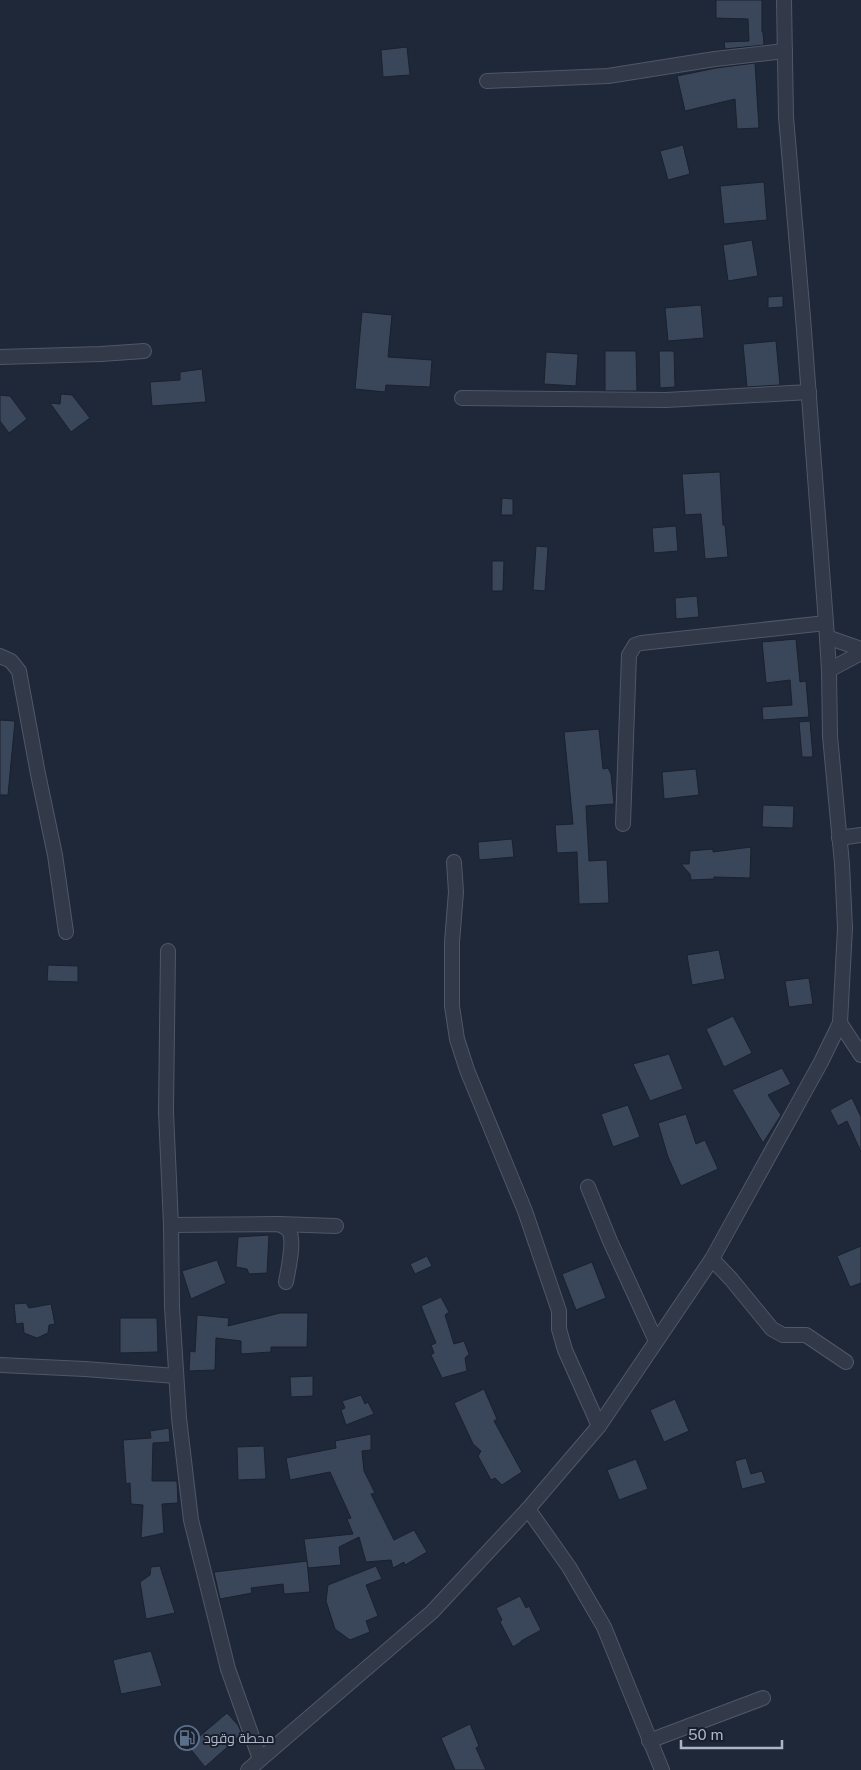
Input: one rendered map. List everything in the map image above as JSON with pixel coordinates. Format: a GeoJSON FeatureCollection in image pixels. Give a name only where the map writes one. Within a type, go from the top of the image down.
{"type":"FeatureCollection","features":[{"type":"Feature","properties":{"kind":"street"},"geometry":{"type":"LineString","coordinates":[[248,1770],[432,1612],[528,1509],[599,1426],[712,1259],[840,1023],[845,928],[842,864],[830,736],[827,637],[786,117],[784,0]]}},
{"type":"Feature","properties":{"kind":"street"},"geometry":{"type":"LineString","coordinates":[[487,81],[608,76],[715,59],[784,51]]}},
{"type":"Feature","properties":{"kind":"street"},"geometry":{"type":"LineString","coordinates":[[0,357],[144,351]]}},
{"type":"Feature","properties":{"kind":"street"},"geometry":{"type":"LineString","coordinates":[[462,398],[666,400],[809,392]]}},
{"type":"Feature","properties":{"kind":"street"},"geometry":{"type":"LineString","coordinates":[[623,824],[629,655],[635,645],[641,642],[826,623]]}},
{"type":"Feature","properties":{"kind":"street"},"geometry":{"type":"LineString","coordinates":[[827,637],[861,651]]}},
{"type":"Feature","properties":{"kind":"street"},"geometry":{"type":"LineString","coordinates":[[829,670],[861,651]]}},
{"type":"Feature","properties":{"kind":"street"},"geometry":{"type":"LineString","coordinates":[[0,656],[11,661],[19,671],[55,855],[66,932]]}},
{"type":"Feature","properties":{"kind":"street"},"geometry":{"type":"LineString","coordinates":[[839,838],[861,835]]}},
{"type":"Feature","properties":{"kind":"street"},"geometry":{"type":"LineString","coordinates":[[454,862],[456,892],[452,942],[452,1006],[457,1039],[467,1070],[525,1211],[559,1311],[559,1329],[565,1350],[599,1426]]}},
{"type":"Feature","properties":{"kind":"street"},"geometry":{"type":"LineString","coordinates":[[168,951],[166,1112],[176,1376],[191,1520],[228,1669],[260,1759]]}},
{"type":"Feature","properties":{"kind":"street"},"geometry":{"type":"LineString","coordinates":[[840,1023],[861,1055]]}},
{"type":"Feature","properties":{"kind":"street"},"geometry":{"type":"LineString","coordinates":[[588,1187],[604,1227],[656,1341]]}},
{"type":"Feature","properties":{"kind":"street"},"geometry":{"type":"LineString","coordinates":[[171,1224],[336,1226]]}},
{"type":"Feature","properties":{"kind":"street"},"geometry":{"type":"LineString","coordinates":[[279,1224],[290,1232],[291,1242],[286,1282]]}},
{"type":"Feature","properties":{"kind":"street"},"geometry":{"type":"LineString","coordinates":[[712,1259],[774,1331],[783,1335],[806,1335],[846,1362]]}},
{"type":"Feature","properties":{"kind":"street"},"geometry":{"type":"LineString","coordinates":[[0,1365],[176,1376]]}},
{"type":"Feature","properties":{"kind":"street"},"geometry":{"type":"LineString","coordinates":[[528,1509],[569,1567],[604,1627],[662,1770]]}},
{"type":"Feature","properties":{"kind":"street"},"geometry":{"type":"LineString","coordinates":[[649,1741],[763,1698]]}},
{"type":"Feature","properties":{"kind":"building"},"geometry":{"type":"Polygon","coordinates":[[[716,0],[762,0],[764,45],[725,49],[724,42],[749,41],[748,19],[716,18],[716,0]]]}},
{"type":"Feature","properties":{"kind":"building"},"geometry":{"type":"Polygon","coordinates":[[[407,47],[410,75],[383,77],[381,50],[407,47]]]}},
{"type":"Feature","properties":{"kind":"building"},"geometry":{"type":"Polygon","coordinates":[[[755,63],[759,128],[737,129],[735,99],[685,111],[677,76],[755,63]]]}},
{"type":"Feature","properties":{"kind":"building"},"geometry":{"type":"Polygon","coordinates":[[[683,145],[690,174],[668,180],[660,151],[683,145]]]}},
{"type":"Feature","properties":{"kind":"building"},"geometry":{"type":"Polygon","coordinates":[[[764,182],[767,220],[724,224],[720,186],[764,182]]]}},
{"type":"Feature","properties":{"kind":"building"},"geometry":{"type":"Polygon","coordinates":[[[752,240],[758,276],[728,281],[723,245],[752,240]]]}},
{"type":"Feature","properties":{"kind":"building"},"geometry":{"type":"Polygon","coordinates":[[[783,296],[783,307],[768,308],[768,297],[783,296]]]}},
{"type":"Feature","properties":{"kind":"building"},"geometry":{"type":"Polygon","coordinates":[[[701,305],[704,338],[668,341],[665,308],[701,305]]]}},
{"type":"Feature","properties":{"kind":"building"},"geometry":{"type":"Polygon","coordinates":[[[362,312],[392,315],[388,357],[432,360],[430,387],[386,385],[385,392],[355,389],[362,312]]]}},
{"type":"Feature","properties":{"kind":"building"},"geometry":{"type":"Polygon","coordinates":[[[776,341],[780,385],[747,387],[743,344],[776,341]]]}},
{"type":"Feature","properties":{"kind":"building"},"geometry":{"type":"Polygon","coordinates":[[[605,351],[636,351],[637,391],[605,391],[605,351]]]}},
{"type":"Feature","properties":{"kind":"building"},"geometry":{"type":"Polygon","coordinates":[[[659,351],[674,351],[675,387],[660,388],[659,351]]]}},
{"type":"Feature","properties":{"kind":"building"},"geometry":{"type":"Polygon","coordinates":[[[546,352],[578,354],[576,386],[544,384],[546,352]]]}},
{"type":"Feature","properties":{"kind":"building"},"geometry":{"type":"Polygon","coordinates":[[[202,369],[206,402],[152,406],[150,382],[180,380],[180,372],[202,369]]]}},
{"type":"Feature","properties":{"kind":"building"},"geometry":{"type":"Polygon","coordinates":[[[61,394],[72,395],[90,418],[71,432],[50,403],[60,404],[61,394]]]}},
{"type":"Feature","properties":{"kind":"building"},"geometry":{"type":"Polygon","coordinates":[[[0,395],[10,396],[27,419],[9,433],[0,421],[0,395]]]}},
{"type":"Feature","properties":{"kind":"building"},"geometry":{"type":"Polygon","coordinates":[[[720,472],[723,525],[725,525],[728,557],[705,559],[701,514],[685,515],[682,474],[720,472]]]}},
{"type":"Feature","properties":{"kind":"building"},"geometry":{"type":"Polygon","coordinates":[[[502,498],[513,499],[513,515],[501,515],[502,498]]]}},
{"type":"Feature","properties":{"kind":"building"},"geometry":{"type":"Polygon","coordinates":[[[676,526],[678,551],[654,553],[652,528],[676,526]]]}},
{"type":"Feature","properties":{"kind":"building"},"geometry":{"type":"Polygon","coordinates":[[[536,546],[548,547],[545,591],[533,590],[536,546]]]}},
{"type":"Feature","properties":{"kind":"building"},"geometry":{"type":"Polygon","coordinates":[[[492,561],[504,561],[503,591],[492,591],[492,561]]]}},
{"type":"Feature","properties":{"kind":"building"},"geometry":{"type":"Polygon","coordinates":[[[697,596],[699,617],[676,619],[675,598],[697,596]]]}},
{"type":"Feature","properties":{"kind":"building"},"geometry":{"type":"Polygon","coordinates":[[[796,639],[800,682],[806,681],[809,717],[763,720],[762,707],[792,705],[790,680],[766,683],[762,642],[796,639]]]}},
{"type":"Feature","properties":{"kind":"building"},"geometry":{"type":"Polygon","coordinates":[[[0,720],[15,721],[8,795],[0,795],[0,720]]]}},
{"type":"Feature","properties":{"kind":"building"},"geometry":{"type":"Polygon","coordinates":[[[810,721],[813,757],[802,757],[799,722],[810,721]]]}},
{"type":"Feature","properties":{"kind":"building"},"geometry":{"type":"Polygon","coordinates":[[[599,729],[603,769],[608,768],[611,774],[614,804],[586,806],[589,861],[607,860],[609,903],[579,904],[577,852],[557,853],[555,825],[573,824],[564,732],[599,729]]]}},
{"type":"Feature","properties":{"kind":"building"},"geometry":{"type":"Polygon","coordinates":[[[696,769],[699,795],[664,799],[662,772],[696,769]]]}},
{"type":"Feature","properties":{"kind":"building"},"geometry":{"type":"Polygon","coordinates":[[[763,805],[794,806],[793,828],[762,827],[763,805]]]}},
{"type":"Feature","properties":{"kind":"building"},"geometry":{"type":"Polygon","coordinates":[[[512,839],[514,857],[479,860],[478,842],[512,839]]]}},
{"type":"Feature","properties":{"kind":"building"},"geometry":{"type":"Polygon","coordinates":[[[751,847],[750,878],[714,877],[714,879],[691,880],[690,874],[681,864],[689,864],[690,851],[713,849],[713,852],[751,847]]]}},
{"type":"Feature","properties":{"kind":"building"},"geometry":{"type":"Polygon","coordinates":[[[719,950],[725,979],[692,985],[687,955],[719,950]]]}},
{"type":"Feature","properties":{"kind":"building"},"geometry":{"type":"Polygon","coordinates":[[[48,965],[78,966],[78,982],[47,981],[48,965]]]}},
{"type":"Feature","properties":{"kind":"building"},"geometry":{"type":"Polygon","coordinates":[[[809,978],[813,1004],[789,1007],[785,981],[809,978]]]}},
{"type":"Feature","properties":{"kind":"building"},"geometry":{"type":"Polygon","coordinates":[[[733,1016],[752,1053],[724,1067],[706,1029],[733,1016]]]}},
{"type":"Feature","properties":{"kind":"building"},"geometry":{"type":"Polygon","coordinates":[[[669,1054],[683,1089],[650,1101],[633,1064],[669,1054]]]}},
{"type":"Feature","properties":{"kind":"building"},"geometry":{"type":"Polygon","coordinates":[[[782,1068],[791,1084],[768,1095],[781,1115],[763,1143],[732,1090],[782,1068]]]}},
{"type":"Feature","properties":{"kind":"building"},"geometry":{"type":"Polygon","coordinates":[[[852,1098],[861,1117],[861,1152],[847,1121],[838,1126],[830,1110],[852,1098]]]}},
{"type":"Feature","properties":{"kind":"building"},"geometry":{"type":"Polygon","coordinates":[[[628,1105],[640,1137],[613,1147],[601,1114],[628,1105]]]}},
{"type":"Feature","properties":{"kind":"building"},"geometry":{"type":"Polygon","coordinates":[[[686,1114],[696,1144],[705,1140],[718,1169],[681,1186],[668,1157],[658,1123],[686,1114]]]}},
{"type":"Feature","properties":{"kind":"building"},"geometry":{"type":"Polygon","coordinates":[[[269,1235],[267,1273],[249,1274],[247,1269],[236,1267],[238,1237],[269,1235]]]}},
{"type":"Feature","properties":{"kind":"building"},"geometry":{"type":"Polygon","coordinates":[[[861,1246],[861,1283],[850,1287],[837,1256],[861,1246]]]}},
{"type":"Feature","properties":{"kind":"building"},"geometry":{"type":"Polygon","coordinates":[[[427,1256],[432,1266],[415,1274],[410,1264],[427,1256]]]}},
{"type":"Feature","properties":{"kind":"building"},"geometry":{"type":"Polygon","coordinates":[[[217,1260],[226,1283],[191,1299],[182,1271],[217,1260]]]}},
{"type":"Feature","properties":{"kind":"building"},"geometry":{"type":"Polygon","coordinates":[[[592,1262],[606,1298],[576,1310],[562,1274],[592,1262]]]}},
{"type":"Feature","properties":{"kind":"building"},"geometry":{"type":"Polygon","coordinates":[[[441,1297],[449,1312],[445,1315],[454,1344],[464,1341],[469,1354],[465,1358],[467,1371],[442,1378],[431,1355],[434,1353],[431,1345],[436,1343],[421,1306],[441,1297]]]}},
{"type":"Feature","properties":{"kind":"building"},"geometry":{"type":"Polygon","coordinates":[[[26,1303],[29,1308],[51,1304],[55,1324],[49,1325],[48,1333],[37,1338],[24,1333],[23,1323],[16,1324],[14,1304],[26,1303]]]}},
{"type":"Feature","properties":{"kind":"building"},"geometry":{"type":"Polygon","coordinates":[[[280,1313],[308,1313],[307,1347],[271,1347],[271,1352],[241,1354],[241,1341],[216,1338],[215,1370],[189,1371],[190,1351],[195,1352],[197,1315],[229,1318],[228,1326],[280,1313]]]}},
{"type":"Feature","properties":{"kind":"building"},"geometry":{"type":"Polygon","coordinates":[[[120,1318],[157,1318],[158,1352],[120,1353],[120,1318]]]}},
{"type":"Feature","properties":{"kind":"building"},"geometry":{"type":"Polygon","coordinates":[[[313,1376],[313,1396],[291,1397],[290,1377],[313,1376]]]}},
{"type":"Feature","properties":{"kind":"building"},"geometry":{"type":"Polygon","coordinates":[[[484,1389],[497,1419],[494,1421],[522,1472],[502,1485],[495,1478],[491,1480],[478,1456],[481,1451],[473,1444],[454,1403],[484,1389]]]}},
{"type":"Feature","properties":{"kind":"building"},"geometry":{"type":"Polygon","coordinates":[[[361,1395],[365,1404],[368,1402],[374,1414],[346,1425],[341,1410],[345,1408],[342,1401],[361,1395]]]}},
{"type":"Feature","properties":{"kind":"building"},"geometry":{"type":"Polygon","coordinates":[[[675,1399],[689,1431],[664,1442],[650,1410],[675,1399]]]}},
{"type":"Feature","properties":{"kind":"building"},"geometry":{"type":"Polygon","coordinates":[[[169,1428],[170,1442],[153,1443],[152,1481],[177,1481],[178,1503],[162,1504],[164,1533],[141,1538],[143,1505],[131,1504],[130,1483],[126,1484],[123,1440],[151,1438],[150,1431],[169,1428]]]}},
{"type":"Feature","properties":{"kind":"building"},"geometry":{"type":"Polygon","coordinates":[[[371,1434],[371,1450],[362,1451],[364,1471],[375,1493],[371,1494],[394,1540],[414,1530],[427,1552],[405,1565],[404,1562],[393,1568],[391,1560],[366,1562],[359,1537],[339,1547],[341,1565],[308,1568],[304,1539],[353,1534],[347,1519],[351,1518],[330,1472],[290,1480],[286,1458],[336,1448],[335,1441],[371,1434]]]}},
{"type":"Feature","properties":{"kind":"building"},"geometry":{"type":"Polygon","coordinates":[[[264,1446],[266,1479],[238,1480],[237,1447],[264,1446]]]}},
{"type":"Feature","properties":{"kind":"building"},"geometry":{"type":"Polygon","coordinates":[[[746,1458],[751,1474],[762,1471],[766,1483],[742,1489],[735,1461],[746,1458]]]}},
{"type":"Feature","properties":{"kind":"building"},"geometry":{"type":"Polygon","coordinates":[[[636,1459],[648,1489],[619,1500],[607,1470],[636,1459]]]}},
{"type":"Feature","properties":{"kind":"building"},"geometry":{"type":"Polygon","coordinates":[[[307,1561],[310,1592],[284,1594],[283,1584],[251,1588],[252,1593],[220,1599],[214,1572],[307,1561]]]}},
{"type":"Feature","properties":{"kind":"building"},"geometry":{"type":"Polygon","coordinates":[[[160,1566],[175,1613],[146,1619],[140,1582],[150,1575],[151,1567],[160,1566]]]}},
{"type":"Feature","properties":{"kind":"building"},"geometry":{"type":"Polygon","coordinates":[[[376,1566],[382,1579],[366,1585],[378,1616],[366,1621],[370,1632],[350,1640],[335,1629],[326,1601],[328,1585],[376,1566]]]}},
{"type":"Feature","properties":{"kind":"building"},"geometry":{"type":"Polygon","coordinates":[[[520,1596],[526,1608],[529,1606],[541,1630],[513,1647],[500,1622],[502,1620],[496,1608],[520,1596]]]}},
{"type":"Feature","properties":{"kind":"building"},"geometry":{"type":"Polygon","coordinates":[[[151,1651],[162,1686],[121,1694],[113,1660],[151,1651]]]}},
{"type":"Feature","properties":{"kind":"building"},"geometry":{"type":"Polygon","coordinates":[[[227,1713],[238,1725],[242,1734],[205,1767],[188,1746],[227,1713]]]}},
{"type":"Feature","properties":{"kind":"building"},"geometry":{"type":"Polygon","coordinates":[[[470,1724],[479,1746],[476,1748],[486,1770],[455,1770],[441,1738],[470,1724]]]}},
{"type":"Feature","properties":{"kind":"place","name":"محطة وقود"},"geometry":{"type":"Point","coordinates":[187,1738]}}]}
